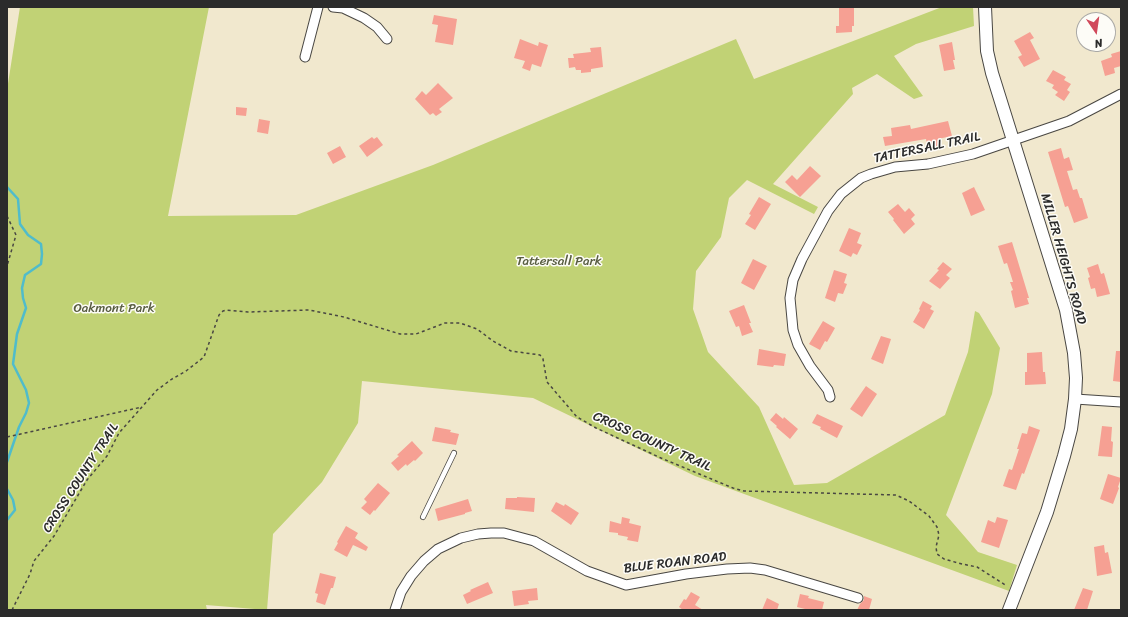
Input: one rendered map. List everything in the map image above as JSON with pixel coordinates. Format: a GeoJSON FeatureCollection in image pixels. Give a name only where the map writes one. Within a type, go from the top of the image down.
{"type":"FeatureCollection","features":[{"type":"Feature","properties":{"kind":"street"},"geometry":{"type":"LineString","coordinates":[[305,57],[318,7]]}},
{"type":"Feature","properties":{"kind":"street"},"geometry":{"type":"LineString","coordinates":[[333,7],[343,8],[364,18],[377,27],[387,39]]}},
{"type":"Feature","properties":{"kind":"street","name":"MILLER HEIGHTS ROAD"},"geometry":{"type":"LineString","coordinates":[[984,7],[987,52],[998,93],[1066,310],[1074,353],[1076,378],[1071,429],[1064,456],[1047,512],[1009,610]]}},
{"type":"Feature","properties":{"kind":"street","name":"TATTERSALL TRAIL"},"geometry":{"type":"LineString","coordinates":[[830,397],[828,390],[810,366],[798,345],[793,330],[790,301],[795,273],[828,211],[841,194],[861,178],[871,174],[895,167],[950,160],[1013,140],[1069,121],[1121,94]]}},
{"type":"Feature","properties":{"kind":"street"},"geometry":{"type":"LineString","coordinates":[[1075,399],[1121,402]]}},
{"type":"Feature","properties":{"kind":"street","name":"BLUE ROAN ROAD"},"geometry":{"type":"LineString","coordinates":[[395,610],[401,592],[411,576],[424,561],[438,550],[461,538],[491,533],[504,533],[534,541],[587,571],[626,585],[686,574],[750,568],[765,570],[858,598]]}},
{"type":"Feature","properties":{"kind":"lane"},"geometry":{"type":"LineString","coordinates":[[423,517],[454,453]]}},
{"type":"Feature","properties":{"kind":"path"},"geometry":{"type":"LineString","coordinates":[[7,216],[16,235],[7,266]]}},
{"type":"Feature","properties":{"kind":"path","name":"CROSS COUNTY TRAIL"},"geometry":{"type":"LineString","coordinates":[[12,610],[30,574],[34,561],[54,536],[87,480],[106,456],[120,433],[157,390],[204,357],[219,315],[223,310],[254,312],[309,310],[344,317],[400,334],[416,334],[445,323],[460,323],[477,329],[492,341],[511,352],[540,355],[543,359],[547,382],[577,417],[596,428],[661,458],[733,488],[744,491],[896,494],[909,501],[929,516],[937,527],[939,535],[936,546],[937,554],[944,559],[977,567],[1016,590]]}},
{"type":"Feature","properties":{"kind":"path"},"geometry":{"type":"LineString","coordinates":[[7,437],[142,407]]}},
{"type":"Feature","properties":{"kind":"green space","name":"Tattersall Park"},"geometry":{"type":"Polygon","coordinates":[[[20,7],[209,7],[168,216],[296,215],[433,165],[736,39],[754,79],[942,7],[973,7],[974,26],[916,44],[894,56],[923,96],[914,99],[877,74],[852,88],[853,94],[773,184],[818,207],[814,214],[747,180],[729,198],[721,237],[696,271],[693,309],[708,352],[759,407],[794,485],[827,483],[945,415],[968,352],[975,311],[979,313],[1000,348],[992,394],[946,515],[978,552],[1017,565],[1009,591],[695,476],[533,398],[362,381],[358,423],[322,482],[273,534],[267,610],[206,605],[207,610],[7,610],[7,90],[20,7]]]}},
{"type":"Feature","properties":{"kind":"building"},"geometry":{"type":"Polygon","coordinates":[[[839,7],[854,7],[854,26],[852,26],[852,32],[836,33],[836,26],[839,26],[839,7]]]}},
{"type":"Feature","properties":{"kind":"building"},"geometry":{"type":"Polygon","coordinates":[[[434,15],[457,19],[453,45],[435,42],[438,25],[432,24],[434,15]]]}},
{"type":"Feature","properties":{"kind":"building"},"geometry":{"type":"Polygon","coordinates":[[[1030,32],[1034,38],[1030,40],[1040,59],[1024,67],[1018,57],[1022,55],[1014,41],[1030,32]]]}},
{"type":"Feature","properties":{"kind":"building"},"geometry":{"type":"Polygon","coordinates":[[[520,39],[538,46],[539,42],[548,45],[541,67],[532,64],[530,71],[522,68],[525,61],[514,58],[520,39]]]}},
{"type":"Feature","properties":{"kind":"building"},"geometry":{"type":"Polygon","coordinates":[[[952,42],[955,69],[944,71],[939,45],[952,42]]]}},
{"type":"Feature","properties":{"kind":"building"},"geometry":{"type":"Polygon","coordinates":[[[601,47],[603,67],[591,69],[591,72],[581,73],[581,70],[576,70],[575,67],[569,68],[568,58],[574,58],[573,54],[591,52],[590,48],[601,47]]]}},
{"type":"Feature","properties":{"kind":"building"},"geometry":{"type":"Polygon","coordinates":[[[1121,51],[1121,66],[1114,68],[1115,73],[1105,76],[1101,61],[1112,57],[1111,54],[1121,51]]]}},
{"type":"Feature","properties":{"kind":"building"},"geometry":{"type":"Polygon","coordinates":[[[1053,70],[1066,77],[1064,80],[1071,84],[1067,90],[1070,92],[1064,101],[1055,95],[1058,92],[1052,88],[1054,85],[1046,81],[1053,70]]]}},
{"type":"Feature","properties":{"kind":"building"},"geometry":{"type":"Polygon","coordinates":[[[438,83],[453,98],[439,109],[442,112],[436,116],[433,113],[430,115],[415,99],[422,91],[426,95],[438,83]]]}},
{"type":"Feature","properties":{"kind":"building"},"geometry":{"type":"Polygon","coordinates":[[[236,107],[247,108],[246,116],[236,115],[236,107]]]}},
{"type":"Feature","properties":{"kind":"building"},"geometry":{"type":"Polygon","coordinates":[[[259,119],[270,121],[268,134],[257,132],[259,119]]]}},
{"type":"Feature","properties":{"kind":"building"},"geometry":{"type":"Polygon","coordinates":[[[948,121],[952,136],[938,139],[939,146],[928,148],[926,139],[885,146],[883,137],[892,136],[891,128],[910,125],[911,129],[948,121]]]}},
{"type":"Feature","properties":{"kind":"building"},"geometry":{"type":"Polygon","coordinates":[[[372,137],[374,139],[377,137],[383,145],[367,157],[359,146],[372,137]]]}},
{"type":"Feature","properties":{"kind":"building"},"geometry":{"type":"Polygon","coordinates":[[[340,146],[346,157],[333,164],[327,153],[340,146]]]}},
{"type":"Feature","properties":{"kind":"building"},"geometry":{"type":"Polygon","coordinates":[[[1061,148],[1064,159],[1069,157],[1073,170],[1067,171],[1073,190],[1077,189],[1080,198],[1082,198],[1088,218],[1074,223],[1068,206],[1065,207],[1048,152],[1061,148]]]}},
{"type":"Feature","properties":{"kind":"building"},"geometry":{"type":"Polygon","coordinates":[[[810,166],[821,176],[800,197],[785,182],[792,175],[797,180],[810,166]]]}},
{"type":"Feature","properties":{"kind":"building"},"geometry":{"type":"Polygon","coordinates":[[[974,187],[985,210],[971,216],[962,193],[974,187]]]}},
{"type":"Feature","properties":{"kind":"building"},"geometry":{"type":"Polygon","coordinates":[[[759,197],[771,204],[755,230],[745,224],[759,197]]]}},
{"type":"Feature","properties":{"kind":"building"},"geometry":{"type":"Polygon","coordinates":[[[898,204],[905,212],[909,208],[915,215],[911,219],[915,224],[904,234],[888,212],[898,204]]]}},
{"type":"Feature","properties":{"kind":"building"},"geometry":{"type":"Polygon","coordinates":[[[849,228],[861,233],[857,243],[862,245],[857,255],[853,253],[851,257],[839,251],[849,228]]]}},
{"type":"Feature","properties":{"kind":"building"},"geometry":{"type":"Polygon","coordinates":[[[1012,242],[1029,298],[1027,298],[1029,304],[1015,308],[1011,291],[1013,290],[1010,282],[1013,282],[1007,263],[1004,264],[998,246],[1012,242]]]}},
{"type":"Feature","properties":{"kind":"building"},"geometry":{"type":"Polygon","coordinates":[[[753,259],[767,266],[754,290],[741,283],[753,259]]]}},
{"type":"Feature","properties":{"kind":"building"},"geometry":{"type":"Polygon","coordinates":[[[943,262],[952,269],[946,275],[950,278],[940,289],[929,281],[939,270],[937,269],[943,262]]]}},
{"type":"Feature","properties":{"kind":"building"},"geometry":{"type":"Polygon","coordinates":[[[1098,264],[1101,274],[1104,273],[1110,294],[1097,297],[1095,288],[1091,289],[1088,278],[1090,277],[1087,268],[1098,264]]]}},
{"type":"Feature","properties":{"kind":"building"},"geometry":{"type":"Polygon","coordinates":[[[834,270],[847,274],[844,283],[847,284],[843,294],[838,293],[835,302],[825,298],[834,270]]]}},
{"type":"Feature","properties":{"kind":"building"},"geometry":{"type":"Polygon","coordinates":[[[923,301],[932,306],[930,309],[934,311],[924,329],[913,322],[923,301]]]}},
{"type":"Feature","properties":{"kind":"building"},"geometry":{"type":"Polygon","coordinates":[[[744,305],[753,332],[742,336],[739,326],[736,327],[729,311],[744,305]]]}},
{"type":"Feature","properties":{"kind":"building"},"geometry":{"type":"Polygon","coordinates":[[[823,321],[835,328],[827,342],[825,341],[820,350],[809,344],[823,321]]]}},
{"type":"Feature","properties":{"kind":"building"},"geometry":{"type":"Polygon","coordinates":[[[881,336],[891,339],[883,364],[871,359],[881,336]]]}},
{"type":"Feature","properties":{"kind":"building"},"geometry":{"type":"Polygon","coordinates":[[[759,349],[786,354],[784,366],[774,365],[773,367],[757,365],[759,349]]]}},
{"type":"Feature","properties":{"kind":"building"},"geometry":{"type":"Polygon","coordinates":[[[1116,351],[1121,351],[1121,382],[1113,381],[1116,351]]]}},
{"type":"Feature","properties":{"kind":"building"},"geometry":{"type":"Polygon","coordinates":[[[1042,352],[1043,372],[1045,372],[1046,384],[1025,385],[1027,353],[1042,352]]]}},
{"type":"Feature","properties":{"kind":"building"},"geometry":{"type":"Polygon","coordinates":[[[866,386],[877,394],[862,417],[850,409],[866,386]]]}},
{"type":"Feature","properties":{"kind":"building"},"geometry":{"type":"Polygon","coordinates":[[[776,413],[783,419],[784,417],[798,429],[790,439],[770,420],[776,413]]]}},
{"type":"Feature","properties":{"kind":"building"},"geometry":{"type":"Polygon","coordinates":[[[817,414],[843,426],[837,438],[820,429],[821,427],[812,423],[817,414]]]}},
{"type":"Feature","properties":{"kind":"building"},"geometry":{"type":"Polygon","coordinates":[[[1029,426],[1040,430],[1024,474],[1022,473],[1016,490],[1003,486],[1009,469],[1012,470],[1019,449],[1017,449],[1022,433],[1027,434],[1029,426]]]}},
{"type":"Feature","properties":{"kind":"building"},"geometry":{"type":"Polygon","coordinates":[[[1102,426],[1112,427],[1112,457],[1098,456],[1102,426]]]}},
{"type":"Feature","properties":{"kind":"building"},"geometry":{"type":"Polygon","coordinates":[[[435,427],[451,430],[450,432],[459,434],[456,445],[432,441],[435,427]]]}},
{"type":"Feature","properties":{"kind":"building"},"geometry":{"type":"Polygon","coordinates":[[[412,441],[423,453],[415,461],[414,460],[407,466],[406,464],[398,471],[391,463],[412,441]]]}},
{"type":"Feature","properties":{"kind":"building"},"geometry":{"type":"Polygon","coordinates":[[[1108,474],[1121,478],[1113,504],[1100,499],[1108,474]]]}},
{"type":"Feature","properties":{"kind":"building"},"geometry":{"type":"Polygon","coordinates":[[[378,483],[390,493],[370,515],[361,508],[367,502],[364,499],[378,483]]]}},
{"type":"Feature","properties":{"kind":"building"},"geometry":{"type":"Polygon","coordinates":[[[506,498],[535,498],[534,512],[505,509],[506,498]]]}},
{"type":"Feature","properties":{"kind":"building"},"geometry":{"type":"Polygon","coordinates":[[[468,499],[472,511],[438,521],[435,509],[468,499]]]}},
{"type":"Feature","properties":{"kind":"building"},"geometry":{"type":"Polygon","coordinates":[[[556,502],[564,506],[565,504],[579,513],[571,525],[551,511],[556,502]]]}},
{"type":"Feature","properties":{"kind":"building"},"geometry":{"type":"Polygon","coordinates":[[[622,517],[630,519],[629,523],[641,526],[638,542],[627,540],[628,537],[618,535],[618,533],[609,532],[610,521],[621,524],[622,517]]]}},
{"type":"Feature","properties":{"kind":"building"},"geometry":{"type":"Polygon","coordinates":[[[997,517],[1008,520],[999,548],[981,542],[988,520],[995,523],[997,517]]]}},
{"type":"Feature","properties":{"kind":"building"},"geometry":{"type":"Polygon","coordinates":[[[346,526],[358,533],[355,538],[368,547],[366,551],[353,545],[347,557],[334,550],[346,526]]]}},
{"type":"Feature","properties":{"kind":"building"},"geometry":{"type":"Polygon","coordinates":[[[1104,545],[1105,553],[1108,552],[1112,573],[1097,576],[1094,547],[1104,545]]]}},
{"type":"Feature","properties":{"kind":"building"},"geometry":{"type":"Polygon","coordinates":[[[320,573],[336,577],[333,588],[331,588],[325,605],[316,602],[318,594],[315,593],[320,573]]]}},
{"type":"Feature","properties":{"kind":"building"},"geometry":{"type":"Polygon","coordinates":[[[488,582],[493,593],[467,604],[463,595],[471,591],[470,590],[488,582]]]}},
{"type":"Feature","properties":{"kind":"building"},"geometry":{"type":"Polygon","coordinates":[[[537,588],[538,600],[528,601],[529,604],[514,606],[512,591],[537,588]]]}},
{"type":"Feature","properties":{"kind":"building"},"geometry":{"type":"Polygon","coordinates":[[[1083,588],[1093,591],[1087,610],[1074,610],[1083,588]]]}},
{"type":"Feature","properties":{"kind":"building"},"geometry":{"type":"Polygon","coordinates":[[[691,592],[700,597],[695,605],[703,610],[683,610],[679,607],[691,592]]]}},
{"type":"Feature","properties":{"kind":"building"},"geometry":{"type":"Polygon","coordinates":[[[800,594],[809,596],[808,598],[824,602],[822,610],[809,610],[797,607],[800,594]]]}},
{"type":"Feature","properties":{"kind":"building"},"geometry":{"type":"Polygon","coordinates":[[[864,596],[872,599],[869,610],[857,610],[864,600],[864,596]]]}},
{"type":"Feature","properties":{"kind":"building"},"geometry":{"type":"Polygon","coordinates":[[[767,598],[779,604],[777,610],[762,610],[767,598]]]}},
{"type":"Feature","properties":{"kind":"waterway"},"geometry":{"type":"LineString","coordinates":[[7,187],[18,199],[20,224],[28,235],[41,244],[42,254],[41,264],[25,275],[22,288],[26,308],[17,334],[13,364],[26,390],[29,403],[7,462]]}},
{"type":"Feature","properties":{"kind":"waterway"},"geometry":{"type":"LineString","coordinates":[[7,489],[13,500],[15,510],[7,520]]}},
{"type":"Feature","properties":{"kind":"park label","name":"Oakmont Park"},"geometry":{"type":"Point","coordinates":[114,309]}}]}
